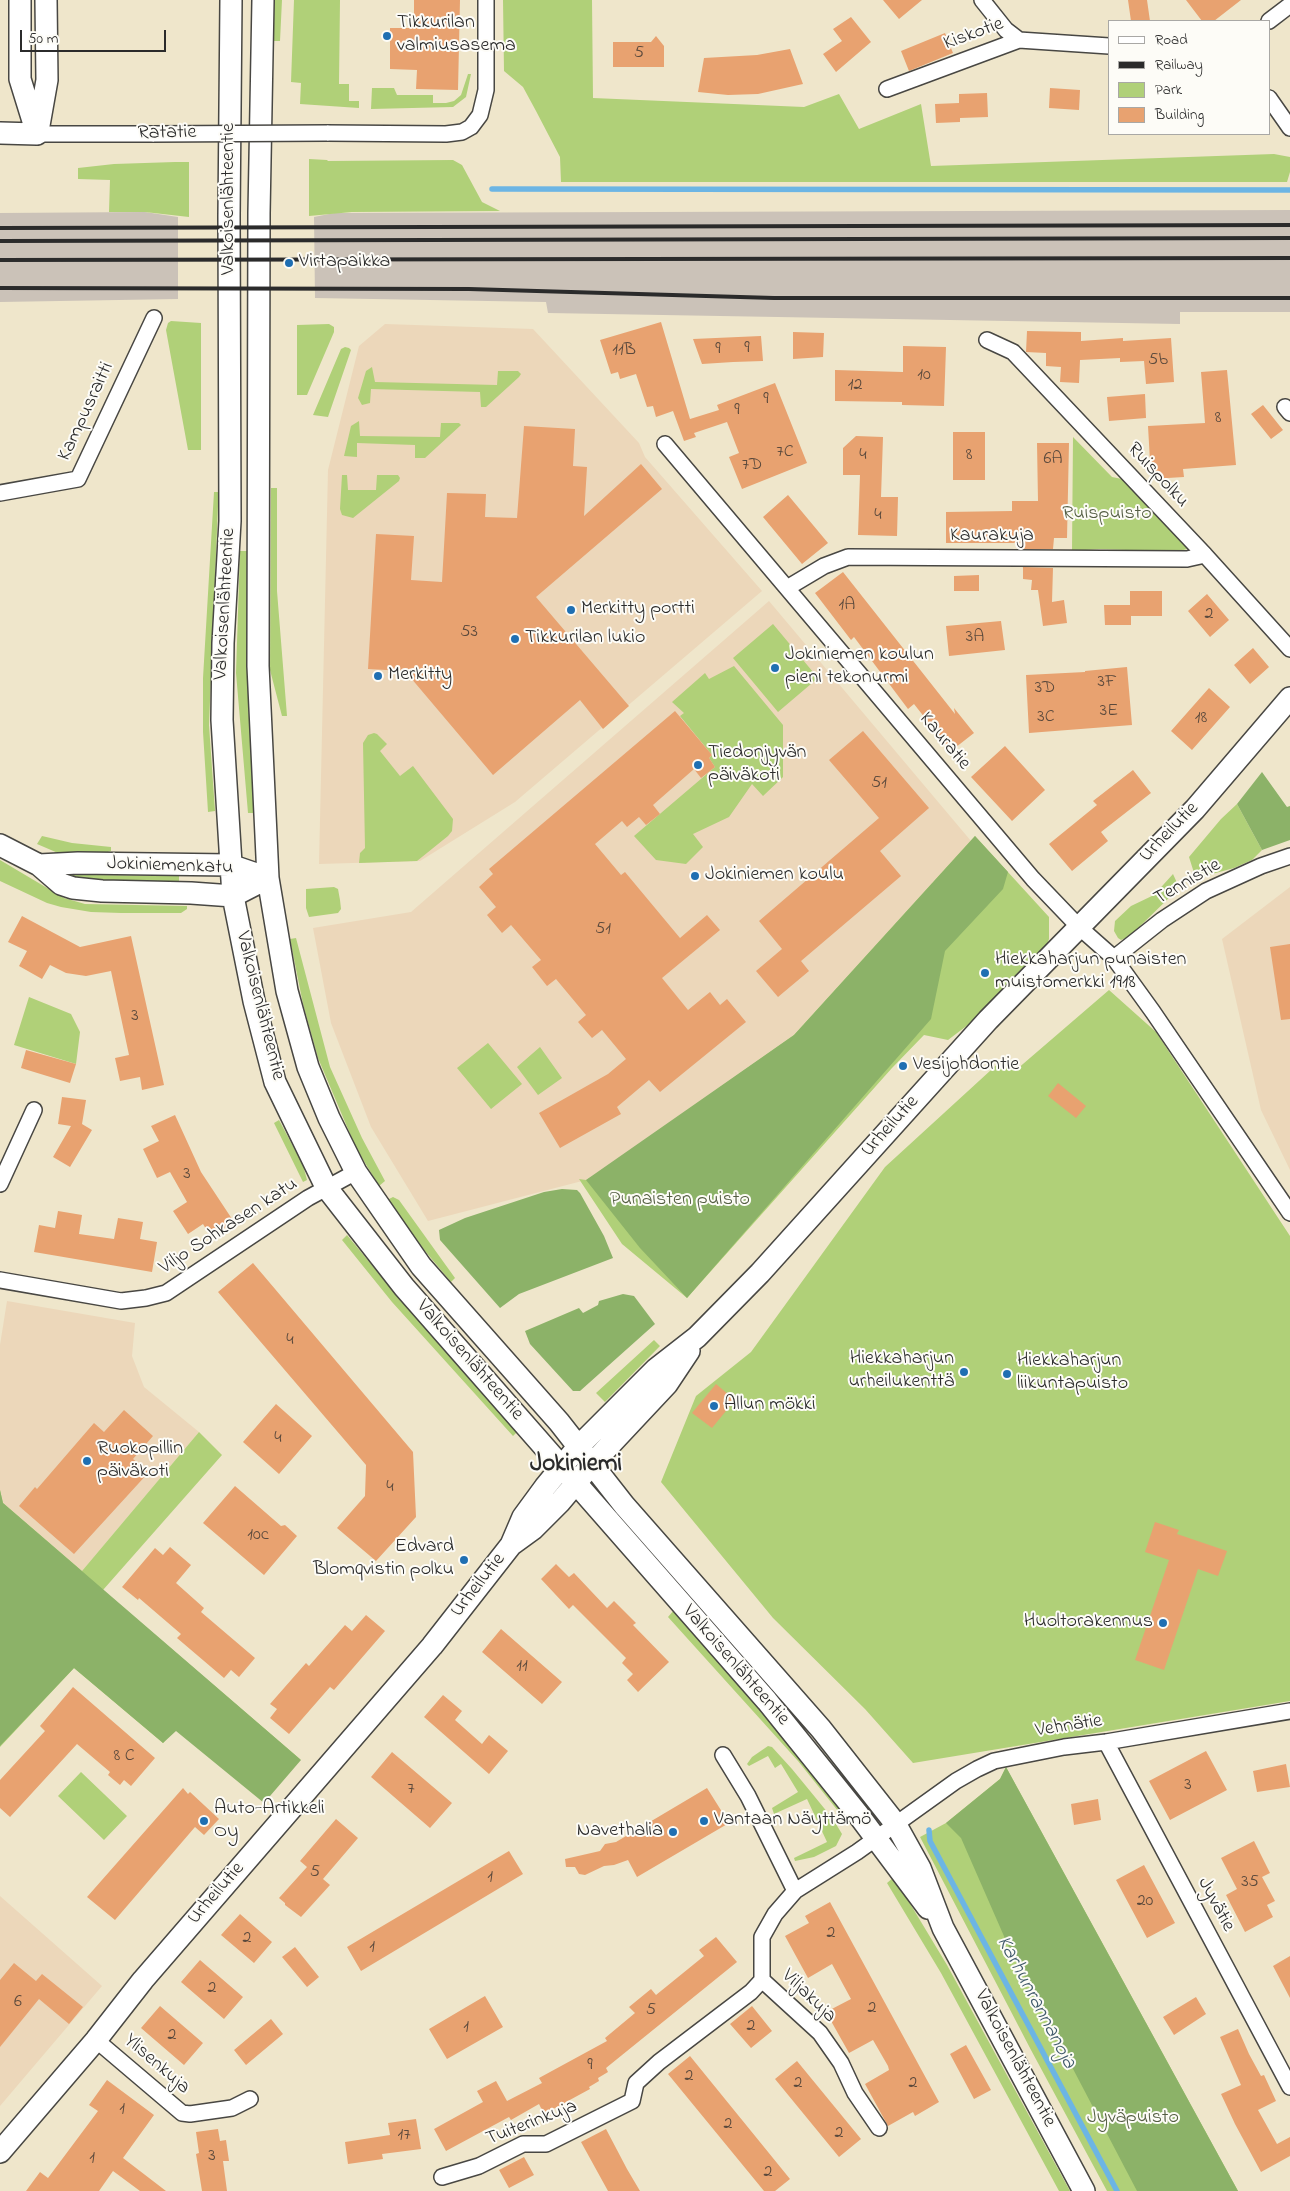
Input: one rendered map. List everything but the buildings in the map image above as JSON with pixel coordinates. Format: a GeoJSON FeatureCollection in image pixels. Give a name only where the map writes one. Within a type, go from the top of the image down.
{"type":"FeatureCollection","features":[{"type":"Feature","properties":{"kind":"main road"},"geometry":{"type":"LineString","coordinates":[[20,0],[20,79],[37,134]]}},
{"type":"Feature","properties":{"kind":"main road"},"geometry":{"type":"LineString","coordinates":[[37,134],[47,80],[46,0]]}},
{"type":"Feature","properties":{"kind":"main road","name":"Valkoisenlähteentie"},"geometry":{"type":"LineString","coordinates":[[231,0],[230,521],[223,643],[222,720],[233,896],[254,1001],[274,1077],[326,1187],[404,1287],[767,1701],[876,1837],[943,1928]]}},
{"type":"Feature","properties":{"kind":"main road","name":"Valkoisenlähteentie"},"geometry":{"type":"LineString","coordinates":[[263,0],[259,222],[258,666],[268,878],[286,991],[308,1067],[329,1118],[356,1172],[420,1266],[560,1422],[630,1512],[821,1729],[895,1823],[920,1868],[943,1928],[1084,2191]]}},
{"type":"Feature","properties":{"kind":"main road","name":"Ratatie"},"geometry":{"type":"LineString","coordinates":[[0,133],[37,134]]}},
{"type":"Feature","properties":{"kind":"main road","name":"Urheilutie"},"geometry":{"type":"LineString","coordinates":[[0,2152],[96,2040],[160,1960],[432,1646],[511,1545],[523,1517],[578,1447],[656,1370],[698,1337],[760,1273],[988,1020],[1195,809],[1290,698]]}},
{"type":"Feature","properties":{"kind":"main road","name":"Jokiniemenkatu"},"geometry":{"type":"LineString","coordinates":[[0,845],[39,865],[61,884],[73,888],[102,892],[191,893],[233,896],[268,878]]}},
{"type":"Feature","properties":{"kind":"main road","name":"Jokiniemenkatu"},"geometry":{"type":"LineString","coordinates":[[39,865],[78,863],[230,865],[268,878]]}},
{"type":"Feature","properties":{"kind":"main road","name":"Urheilutie"},"geometry":{"type":"LineString","coordinates":[[511,1545],[534,1530],[592,1464],[667,1384],[698,1337]]}},
{"type":"Feature","properties":{"kind":"street","name":"Ratatie"},"geometry":{"type":"LineString","coordinates":[[37,134],[446,134],[462,132],[471,127],[480,115],[486,90],[486,0]]}},
{"type":"Feature","properties":{"kind":"street"},"geometry":{"type":"LineString","coordinates":[[982,0],[1006,30],[1019,40]]}},
{"type":"Feature","properties":{"kind":"street"},"geometry":{"type":"LineString","coordinates":[[1269,20],[1290,5]]}},
{"type":"Feature","properties":{"kind":"street","name":"Kiskotie"},"geometry":{"type":"LineString","coordinates":[[887,89],[1019,40],[1108,46]]}},
{"type":"Feature","properties":{"kind":"street"},"geometry":{"type":"LineString","coordinates":[[1270,99],[1290,128]]}},
{"type":"Feature","properties":{"kind":"street","name":"Kampusraitti"},"geometry":{"type":"LineString","coordinates":[[0,493],[78,479],[154,318]]}},
{"type":"Feature","properties":{"kind":"street","name":"Ruispolku"},"geometry":{"type":"LineString","coordinates":[[987,340],[1012,352],[1205,555],[1290,649]]}},
{"type":"Feature","properties":{"kind":"street","name":"Kauratie"},"geometry":{"type":"LineString","coordinates":[[664,444],[1033,878],[1078,927]]}},
{"type":"Feature","properties":{"kind":"street","name":"Kaurakuja"},"geometry":{"type":"LineString","coordinates":[[787,588],[824,566],[848,557],[1187,558],[1205,555]]}},
{"type":"Feature","properties":{"kind":"street","name":"Tennistie"},"geometry":{"type":"LineString","coordinates":[[1114,958],[1162,920],[1206,892],[1261,866],[1290,856]]}},
{"type":"Feature","properties":{"kind":"street"},"geometry":{"type":"LineString","coordinates":[[1078,927],[1114,958],[1159,1020],[1290,1213]]}},
{"type":"Feature","properties":{"kind":"street"},"geometry":{"type":"LineString","coordinates":[[0,1184],[34,1110]]}},
{"type":"Feature","properties":{"kind":"street","name":"Viljo Sohkasen katu"},"geometry":{"type":"LineString","coordinates":[[0,1280],[121,1301],[166,1293],[326,1187],[356,1172]]}},
{"type":"Feature","properties":{"kind":"street","name":"Vehnätie"},"geometry":{"type":"LineString","coordinates":[[876,1837],[895,1823],[920,1809],[956,1781],[994,1761],[1064,1746],[1106,1742],[1290,1711]]}},
{"type":"Feature","properties":{"kind":"street","name":"Jyvätie"},"geometry":{"type":"LineString","coordinates":[[1106,1742],[1290,2087]]}},
{"type":"Feature","properties":{"kind":"street"},"geometry":{"type":"LineString","coordinates":[[723,1755],[748,1796],[796,1890]]}},
{"type":"Feature","properties":{"kind":"street","name":"Viljakuja"},"geometry":{"type":"LineString","coordinates":[[876,1837],[857,1852],[796,1890],[775,1914],[762,1937],[762,1980],[820,2033],[841,2063],[855,2093],[879,2128]]}},
{"type":"Feature","properties":{"kind":"street","name":"Tuiterinkuja"},"geometry":{"type":"LineString","coordinates":[[442,2177],[479,2166],[524,2144],[546,2144],[632,2101],[636,2083],[659,2062],[751,1992],[762,1980]]}},
{"type":"Feature","properties":{"kind":"street","name":"Ylisenkuja"},"geometry":{"type":"LineString","coordinates":[[96,2040],[182,2113],[190,2114],[232,2108],[250,2099]]}},
{"type":"Feature","properties":{"kind":"shaded area"},"geometry":{"type":"Polygon","coordinates":[[[1290,210],[1290,312],[1180,312],[1180,324],[548,313],[546,302],[315,298],[314,217],[334,213],[1290,210]]]}},
{"type":"Feature","properties":{"kind":"shaded area"},"geometry":{"type":"Polygon","coordinates":[[[145,212],[178,217],[178,299],[0,302],[0,213],[145,212]]]}},
{"type":"Feature","properties":{"kind":"shaded area","name":"Tikkurilan lukio"},"geometry":{"type":"Polygon","coordinates":[[[385,324],[533,329],[639,443],[645,457],[762,591],[515,802],[420,861],[319,864],[328,470],[359,346],[385,324]]]}},
{"type":"Feature","properties":{"kind":"shaded area","name":"Jokiniemen koulu"},"geometry":{"type":"Polygon","coordinates":[[[769,601],[971,841],[794,1035],[601,1171],[586,1180],[428,1221],[371,1127],[331,1023],[313,928],[411,912],[769,601]]]}},
{"type":"Feature","properties":{"kind":"shaded area"},"geometry":{"type":"Polygon","coordinates":[[[1290,887],[1290,1170],[1261,1110],[1222,939],[1290,887]]]}},
{"type":"Feature","properties":{"kind":"shaded area","name":"Ruokopillin päiväkoti"},"geometry":{"type":"Polygon","coordinates":[[[7,1301],[135,1323],[132,1356],[144,1387],[199,1432],[82,1571],[3,1503],[0,1490],[0,1345],[7,1301]]]}},
{"type":"Feature","properties":{"kind":"shaded area"},"geometry":{"type":"Polygon","coordinates":[[[0,1896],[102,1986],[0,2106],[0,1896]]]}},
{"type":"Feature","properties":{"kind":"green space"},"geometry":{"type":"Polygon","coordinates":[[[273,0],[282,0],[280,41],[273,41],[273,0]]]}},
{"type":"Feature","properties":{"kind":"green space"},"geometry":{"type":"Polygon","coordinates":[[[294,0],[340,0],[339,84],[349,84],[349,101],[359,101],[359,108],[300,104],[301,83],[291,82],[294,0]]]}},
{"type":"Feature","properties":{"kind":"green space"},"geometry":{"type":"Polygon","coordinates":[[[503,0],[592,0],[593,98],[804,107],[839,94],[859,129],[921,104],[931,166],[1274,154],[1290,157],[1290,172],[1287,182],[561,182],[560,157],[523,87],[504,71],[503,0]]]}},
{"type":"Feature","properties":{"kind":"green space"},"geometry":{"type":"Polygon","coordinates":[[[468,74],[471,74],[466,97],[453,107],[371,109],[372,88],[394,88],[397,95],[433,95],[433,103],[454,101],[461,95],[468,74]]]}},
{"type":"Feature","properties":{"kind":"green space"},"geometry":{"type":"Polygon","coordinates":[[[309,159],[328,161],[453,160],[462,165],[482,202],[500,211],[352,212],[309,216],[309,159]]]}},
{"type":"Feature","properties":{"kind":"green space"},"geometry":{"type":"Polygon","coordinates":[[[189,162],[189,217],[145,212],[109,212],[110,180],[78,179],[78,168],[114,164],[189,162]]]}},
{"type":"Feature","properties":{"kind":"green space"},"geometry":{"type":"Polygon","coordinates":[[[171,321],[201,323],[201,450],[188,450],[166,330],[168,323],[171,321]]]}},
{"type":"Feature","properties":{"kind":"green space"},"geometry":{"type":"Polygon","coordinates":[[[329,324],[334,327],[334,332],[307,395],[297,395],[297,325],[329,324]]]}},
{"type":"Feature","properties":{"kind":"green space"},"geometry":{"type":"Polygon","coordinates":[[[345,347],[351,350],[328,417],[313,415],[341,349],[345,347]]]}},
{"type":"Feature","properties":{"kind":"green space"},"geometry":{"type":"Polygon","coordinates":[[[372,367],[375,382],[497,385],[498,371],[518,371],[521,374],[486,407],[481,407],[480,392],[371,389],[370,403],[362,405],[358,398],[366,371],[372,367]]]}},
{"type":"Feature","properties":{"kind":"green space"},"geometry":{"type":"Polygon","coordinates":[[[359,421],[360,436],[440,437],[441,423],[459,423],[461,425],[425,458],[415,458],[415,445],[357,443],[357,457],[344,456],[351,426],[359,421]]]}},
{"type":"Feature","properties":{"kind":"green space","name":"Ruispuisto"},"geometry":{"type":"Polygon","coordinates":[[[1073,437],[1112,477],[1122,479],[1190,548],[1177,552],[1100,549],[1072,551],[1073,437]]]}},
{"type":"Feature","properties":{"kind":"green space"},"geometry":{"type":"Polygon","coordinates":[[[342,475],[347,475],[348,490],[376,490],[377,475],[398,475],[400,478],[399,481],[353,518],[342,515],[340,509],[342,475]]]}},
{"type":"Feature","properties":{"kind":"green space"},"geometry":{"type":"Polygon","coordinates":[[[271,488],[277,488],[277,591],[287,716],[282,716],[270,670],[271,488]]]}},
{"type":"Feature","properties":{"kind":"green space"},"geometry":{"type":"Polygon","coordinates":[[[214,492],[218,492],[218,506],[209,725],[215,811],[208,812],[203,732],[203,678],[214,492]]]}},
{"type":"Feature","properties":{"kind":"green space"},"geometry":{"type":"Polygon","coordinates":[[[240,551],[247,551],[248,701],[255,813],[248,813],[236,673],[240,551]]]}},
{"type":"Feature","properties":{"kind":"green space","name":"Jokiniemen koulun pieni tekonurmi"},"geometry":{"type":"Polygon","coordinates":[[[773,624],[818,678],[778,712],[733,658],[773,624]]]}},
{"type":"Feature","properties":{"kind":"green space"},"geometry":{"type":"Polygon","coordinates":[[[734,666],[783,725],[783,777],[763,796],[752,784],[729,817],[693,834],[703,847],[686,864],[656,860],[634,836],[715,767],[709,758],[712,755],[680,716],[684,713],[672,702],[705,673],[709,679],[734,666]]]}},
{"type":"Feature","properties":{"kind":"green space"},"geometry":{"type":"Polygon","coordinates":[[[374,733],[387,744],[380,751],[400,776],[413,766],[453,819],[452,831],[448,836],[417,861],[359,863],[360,853],[365,848],[363,743],[368,735],[374,733]]]}},
{"type":"Feature","properties":{"kind":"green space"},"geometry":{"type":"Polygon","coordinates":[[[1262,772],[1287,807],[1290,806],[1290,840],[1262,850],[1237,804],[1262,772]]]}},
{"type":"Feature","properties":{"kind":"green space"},"geometry":{"type":"Polygon","coordinates":[[[1237,804],[1262,850],[1252,860],[1234,868],[1201,877],[1195,876],[1189,857],[1221,819],[1237,804]]]}},
{"type":"Feature","properties":{"kind":"green space"},"geometry":{"type":"Polygon","coordinates":[[[42,836],[72,843],[111,847],[111,851],[82,858],[58,853],[37,844],[42,836]]]}},
{"type":"Feature","properties":{"kind":"green space","name":"Punaisten puisto"},"geometry":{"type":"Polygon","coordinates":[[[975,836],[1049,917],[1049,939],[1046,947],[977,1018],[948,1040],[924,1035],[892,1068],[687,1298],[622,1244],[579,1179],[586,1180],[601,1171],[794,1035],[975,836]]]}},
{"type":"Feature","properties":{"kind":"green space","name":"Punaisten puisto"},"geometry":{"type":"Polygon","coordinates":[[[975,836],[1008,872],[1003,889],[945,951],[931,1019],[687,1298],[640,1248],[586,1180],[794,1035],[975,836]]]}},
{"type":"Feature","properties":{"kind":"green space"},"geometry":{"type":"Polygon","coordinates":[[[0,860],[64,898],[85,904],[187,906],[187,909],[181,913],[121,913],[91,912],[61,907],[47,903],[0,881],[0,860]]]}},
{"type":"Feature","properties":{"kind":"green space"},"geometry":{"type":"Polygon","coordinates":[[[70,873],[88,875],[179,876],[179,884],[106,884],[68,878],[70,873]]]}},
{"type":"Feature","properties":{"kind":"green space"},"geometry":{"type":"Polygon","coordinates":[[[1173,874],[1178,885],[1175,892],[1130,936],[1121,940],[1118,938],[1114,931],[1115,921],[1131,906],[1154,895],[1173,874]]]}},
{"type":"Feature","properties":{"kind":"green space"},"geometry":{"type":"Polygon","coordinates":[[[334,887],[338,889],[340,900],[341,909],[338,913],[309,917],[306,908],[306,889],[334,887]]]}},
{"type":"Feature","properties":{"kind":"green space"},"geometry":{"type":"Polygon","coordinates":[[[296,938],[330,1067],[362,1138],[385,1181],[379,1186],[356,1148],[318,1058],[303,1004],[290,939],[296,938]]]}},
{"type":"Feature","properties":{"kind":"green space","name":"Hiekkaharjun liikuntapuisto"},"geometry":{"type":"Polygon","coordinates":[[[1109,990],[1156,1032],[1290,1236],[1290,1701],[913,1763],[865,1709],[773,1618],[661,1482],[696,1396],[751,1352],[885,1167],[1003,1059],[1016,1070],[1109,990]]]}},
{"type":"Feature","properties":{"kind":"green space"},"geometry":{"type":"Polygon","coordinates":[[[29,997],[71,1014],[80,1032],[76,1064],[14,1045],[29,997]]]}},
{"type":"Feature","properties":{"kind":"green space"},"geometry":{"type":"Polygon","coordinates":[[[488,1043],[522,1084],[491,1109],[457,1068],[488,1043]]]}},
{"type":"Feature","properties":{"kind":"green space"},"geometry":{"type":"Polygon","coordinates":[[[540,1047],[562,1078],[538,1095],[517,1067],[540,1047]]]}},
{"type":"Feature","properties":{"kind":"green space"},"geometry":{"type":"Polygon","coordinates":[[[279,1120],[303,1165],[307,1180],[303,1182],[274,1123],[279,1120]]]}},
{"type":"Feature","properties":{"kind":"green space"},"geometry":{"type":"Polygon","coordinates":[[[562,1189],[577,1190],[580,1193],[604,1236],[613,1258],[519,1294],[500,1308],[440,1240],[439,1230],[465,1218],[544,1192],[562,1189]]]}},
{"type":"Feature","properties":{"kind":"green space"},"geometry":{"type":"Polygon","coordinates":[[[393,1197],[399,1200],[455,1278],[451,1282],[409,1232],[387,1200],[393,1197]]]}},
{"type":"Feature","properties":{"kind":"green space"},"geometry":{"type":"Polygon","coordinates":[[[347,1235],[399,1298],[518,1431],[513,1436],[392,1302],[342,1240],[347,1235]]]}},
{"type":"Feature","properties":{"kind":"green space"},"geometry":{"type":"Polygon","coordinates":[[[623,1294],[634,1296],[655,1324],[580,1391],[573,1391],[530,1344],[525,1331],[579,1308],[583,1313],[598,1305],[599,1301],[623,1294]]]}},
{"type":"Feature","properties":{"kind":"green space"},"geometry":{"type":"Polygon","coordinates":[[[654,1340],[660,1346],[605,1402],[596,1393],[654,1340]]]}},
{"type":"Feature","properties":{"kind":"green space"},"geometry":{"type":"Polygon","coordinates":[[[199,1432],[222,1455],[103,1590],[301,1760],[194,1707],[163,1743],[74,1668],[0,1747],[0,1490],[3,1503],[82,1571],[199,1432]]]}},
{"type":"Feature","properties":{"kind":"green space"},"geometry":{"type":"Polygon","coordinates":[[[0,1490],[3,1503],[301,1760],[264,1803],[176,1731],[163,1743],[74,1668],[0,1746],[0,1490]]]}},
{"type":"Feature","properties":{"kind":"green space"},"geometry":{"type":"Polygon","coordinates":[[[674,1610],[733,1674],[848,1813],[842,1816],[798,1761],[668,1617],[674,1610]]]}},
{"type":"Feature","properties":{"kind":"green space"},"geometry":{"type":"Polygon","coordinates":[[[768,1746],[772,1747],[792,1769],[833,1819],[842,1834],[836,1846],[814,1857],[795,1861],[794,1858],[827,1842],[807,1799],[774,1814],[772,1808],[798,1792],[781,1764],[775,1768],[768,1756],[749,1766],[747,1764],[752,1757],[768,1746]]]}},
{"type":"Feature","properties":{"kind":"green space","name":"Jyväpuisto"},"geometry":{"type":"Polygon","coordinates":[[[1006,1767],[1238,2191],[1107,2191],[920,1837],[946,1823],[1000,1779],[1006,1767]]]}},
{"type":"Feature","properties":{"kind":"green space","name":"Jyväpuisto"},"geometry":{"type":"Polygon","coordinates":[[[1006,1767],[1238,2191],[1137,2191],[1007,1943],[961,1838],[946,1823],[1000,1779],[1006,1767]]]}},
{"type":"Feature","properties":{"kind":"green space"},"geometry":{"type":"Polygon","coordinates":[[[81,1772],[127,1816],[104,1840],[58,1796],[81,1772]]]}},
{"type":"Feature","properties":{"kind":"green space"},"geometry":{"type":"Polygon","coordinates":[[[894,1877],[947,1965],[1070,2191],[1059,2191],[941,1973],[887,1883],[894,1877]]]}},
{"type":"Feature","properties":{"kind":"waterway"},"geometry":{"type":"LineString","coordinates":[[492,189],[1290,190]]}},
{"type":"Feature","properties":{"kind":"waterway","name":"Karhunrannanoja"},"geometry":{"type":"LineString","coordinates":[[929,1830],[930,1841],[1117,2191]]}},
{"type":"Feature","properties":{"kind":"railway"},"geometry":{"type":"LineString","coordinates":[[0,228],[1290,225]]}},
{"type":"Feature","properties":{"kind":"railway"},"geometry":{"type":"LineString","coordinates":[[0,241],[1290,238]]}},
{"type":"Feature","properties":{"kind":"railway"},"geometry":{"type":"LineString","coordinates":[[0,260],[1290,258]]}},
{"type":"Feature","properties":{"kind":"railway"},"geometry":{"type":"LineString","coordinates":[[0,288],[469,289],[774,298],[1290,298]]}},
{"type":"Feature","properties":{"kind":"place","name":"Tikkurilan valmiusasema"},"geometry":{"type":"Point","coordinates":[387,36]}},
{"type":"Feature","properties":{"kind":"place","name":"Virtapaikka"},"geometry":{"type":"Point","coordinates":[289,263]}},
{"type":"Feature","properties":{"kind":"place","name":"Merkitty portti"},"geometry":{"type":"Point","coordinates":[571,610]}},
{"type":"Feature","properties":{"kind":"place","name":"Tikkurilan lukio"},"geometry":{"type":"Point","coordinates":[515,639]}},
{"type":"Feature","properties":{"kind":"place","name":"Jokiniemen koulun pieni tekonurmi"},"geometry":{"type":"Point","coordinates":[775,668]}},
{"type":"Feature","properties":{"kind":"place","name":"Merkitty"},"geometry":{"type":"Point","coordinates":[378,676]}},
{"type":"Feature","properties":{"kind":"place","name":"Tiedonjyvän päiväkoti"},"geometry":{"type":"Point","coordinates":[698,765]}},
{"type":"Feature","properties":{"kind":"place","name":"Jokiniemen koulu"},"geometry":{"type":"Point","coordinates":[695,876]}},
{"type":"Feature","properties":{"kind":"place","name":"Hiekkaharjun punaisten muistomerkki 1918"},"geometry":{"type":"Point","coordinates":[985,973]}},
{"type":"Feature","properties":{"kind":"place","name":"Vesijohdontie"},"geometry":{"type":"Point","coordinates":[903,1066]}},
{"type":"Feature","properties":{"kind":"place","name":"Hiekkaharjun urheilukenttä"},"geometry":{"type":"Point","coordinates":[964,1372]}},
{"type":"Feature","properties":{"kind":"place","name":"Hiekkaharjun liikuntapuisto"},"geometry":{"type":"Point","coordinates":[1007,1374]}},
{"type":"Feature","properties":{"kind":"place","name":"Allun mökki"},"geometry":{"type":"Point","coordinates":[714,1406]}},
{"type":"Feature","properties":{"kind":"place","name":"Ruokopillin päiväkoti"},"geometry":{"type":"Point","coordinates":[87,1461]}},
{"type":"Feature","properties":{"kind":"place","name":"Edvard Blomqvistin polku"},"geometry":{"type":"Point","coordinates":[464,1560]}},
{"type":"Feature","properties":{"kind":"place","name":"Huoltorakennus"},"geometry":{"type":"Point","coordinates":[1163,1623]}},
{"type":"Feature","properties":{"kind":"place","name":"Auto-Artikkeli Oy"},"geometry":{"type":"Point","coordinates":[204,1821]}},
{"type":"Feature","properties":{"kind":"place","name":"Vantaan Näyttämö"},"geometry":{"type":"Point","coordinates":[704,1821]}},
{"type":"Feature","properties":{"kind":"place","name":"Navethalia"},"geometry":{"type":"Point","coordinates":[673,1832]}},
{"type":"Feature","properties":{"kind":"district","name":"Jokiniemi"},"geometry":{"type":"Point","coordinates":[576,1466]}}]}
